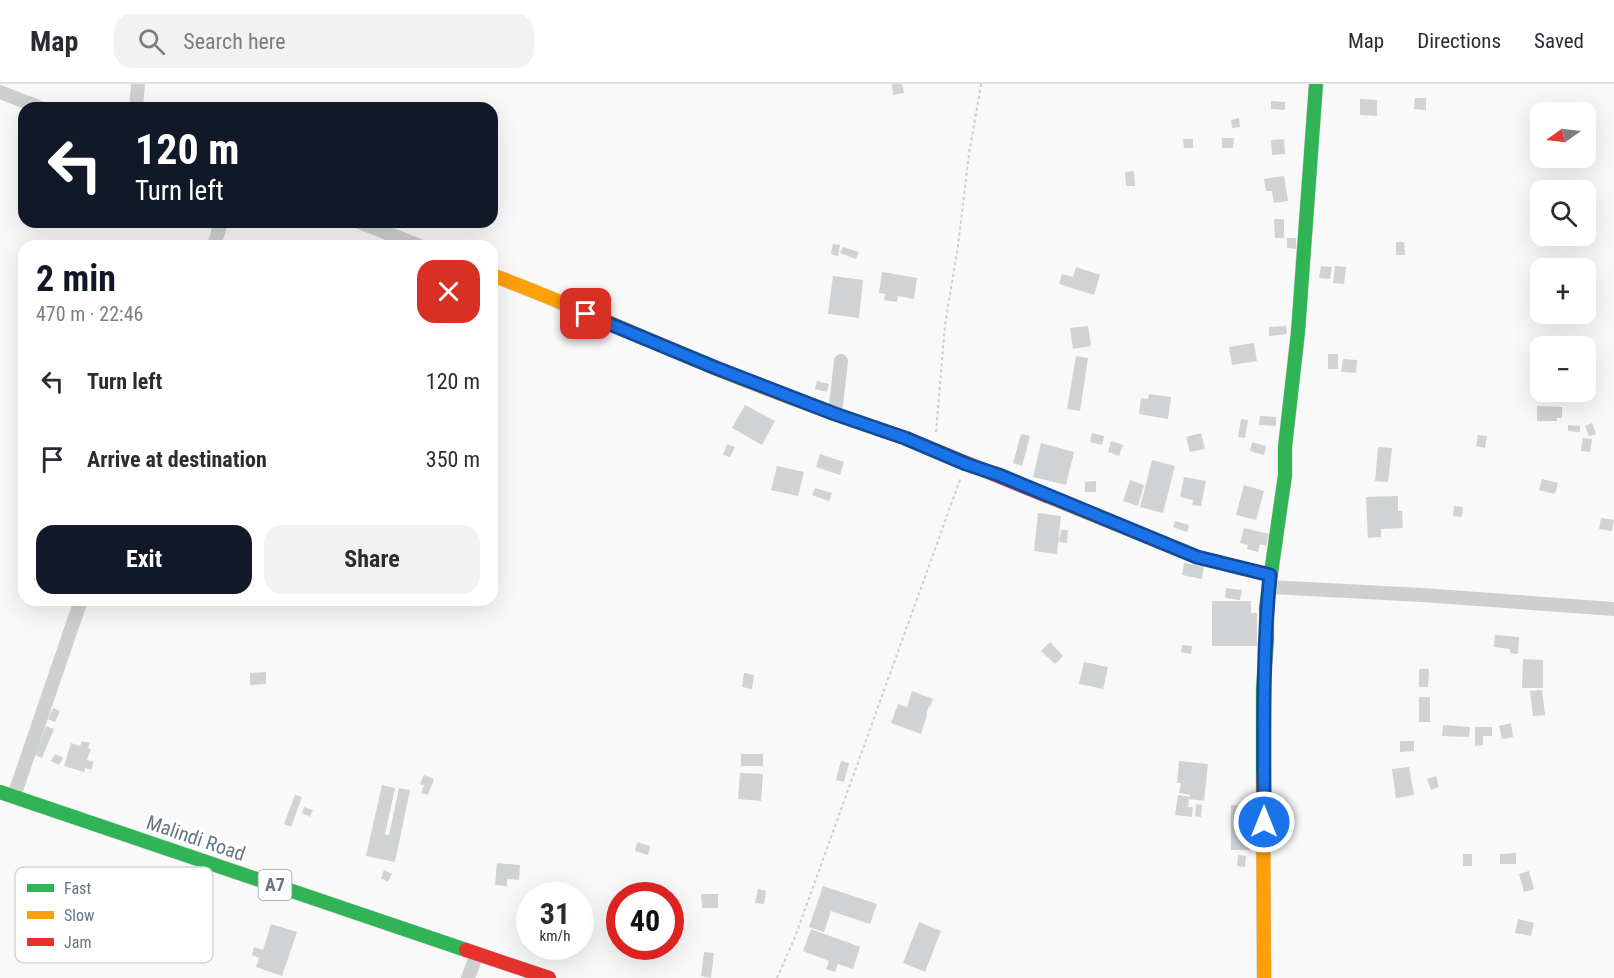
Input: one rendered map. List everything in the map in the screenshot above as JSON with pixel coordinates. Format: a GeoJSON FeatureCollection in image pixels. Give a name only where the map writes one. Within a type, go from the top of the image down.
{"type":"FeatureCollection","features":[{"type":"Feature","properties":{"kind":"main road"},"geometry":{"type":"LineString","coordinates":[[1264,978],[1263,689],[1267,640],[1266,608],[1285,475],[1285,447],[1298,332],[1316,84]]}},
{"type":"Feature","properties":{"kind":"main road"},"geometry":{"type":"LineString","coordinates":[[498,277],[684,355],[999,475],[1197,557],[1269,581]]}},
{"type":"Feature","properties":{"kind":"main road","name":"Malindi Road"},"geometry":{"type":"LineString","coordinates":[[0,792],[549,978]]}},
{"type":"Feature","properties":{"kind":"street"},"geometry":{"type":"LineString","coordinates":[[136,102],[138,84]]}},
{"type":"Feature","properties":{"kind":"street"},"geometry":{"type":"LineString","coordinates":[[0,92],[26,102]]}},
{"type":"Feature","properties":{"kind":"street"},"geometry":{"type":"LineString","coordinates":[[374,228],[404,240]]}},
{"type":"Feature","properties":{"kind":"street"},"geometry":{"type":"LineString","coordinates":[[835,414],[841,361]]}},
{"type":"Feature","properties":{"kind":"street"},"geometry":{"type":"LineString","coordinates":[[1269,581],[1614,609]]}},
{"type":"Feature","properties":{"kind":"street"},"geometry":{"type":"LineString","coordinates":[[14,796],[79,606]]}},
{"type":"Feature","properties":{"kind":"street"},"geometry":{"type":"LineString","coordinates":[[468,978],[477,954]]}},
{"type":"Feature","properties":{"kind":"path"},"geometry":{"type":"LineString","coordinates":[[934,450],[945,325],[981,84]]}},
{"type":"Feature","properties":{"kind":"path"},"geometry":{"type":"LineString","coordinates":[[777,978],[795,937],[966,464]]}},
{"type":"Feature","properties":{"kind":"building"},"geometry":{"type":"Polygon","coordinates":[[[892,84],[902,84],[904,93],[893,95],[892,84]]]}},
{"type":"Feature","properties":{"kind":"building"},"geometry":{"type":"Polygon","coordinates":[[[1415,98],[1426,98],[1426,110],[1414,109],[1415,98]]]}},
{"type":"Feature","properties":{"kind":"building"},"geometry":{"type":"Polygon","coordinates":[[[1360,99],[1377,100],[1377,116],[1360,115],[1360,99]]]}},
{"type":"Feature","properties":{"kind":"building"},"geometry":{"type":"Polygon","coordinates":[[[1271,101],[1285,102],[1285,110],[1271,109],[1271,101]]]}},
{"type":"Feature","properties":{"kind":"building"},"geometry":{"type":"Polygon","coordinates":[[[1239,118],[1240,127],[1232,128],[1231,120],[1239,118]]]}},
{"type":"Feature","properties":{"kind":"building"},"geometry":{"type":"Polygon","coordinates":[[[1222,138],[1234,138],[1233,148],[1222,148],[1222,138]]]}},
{"type":"Feature","properties":{"kind":"building"},"geometry":{"type":"Polygon","coordinates":[[[1183,139],[1193,139],[1193,148],[1184,148],[1183,139]]]}},
{"type":"Feature","properties":{"kind":"building"},"geometry":{"type":"Polygon","coordinates":[[[1284,139],[1285,154],[1272,155],[1271,140],[1284,139]]]}},
{"type":"Feature","properties":{"kind":"building"},"geometry":{"type":"Polygon","coordinates":[[[1134,171],[1135,186],[1126,186],[1125,172],[1134,171]]]}},
{"type":"Feature","properties":{"kind":"building"},"geometry":{"type":"Polygon","coordinates":[[[1284,176],[1288,201],[1274,203],[1272,191],[1266,191],[1264,179],[1284,176]]]}},
{"type":"Feature","properties":{"kind":"building"},"geometry":{"type":"Polygon","coordinates":[[[1274,219],[1284,219],[1284,238],[1275,238],[1274,219]]]}},
{"type":"Feature","properties":{"kind":"building"},"geometry":{"type":"Polygon","coordinates":[[[1287,238],[1296,238],[1296,249],[1287,248],[1287,238]]]}},
{"type":"Feature","properties":{"kind":"building"},"geometry":{"type":"Polygon","coordinates":[[[1396,242],[1404,242],[1405,255],[1396,255],[1396,242]]]}},
{"type":"Feature","properties":{"kind":"building"},"geometry":{"type":"Polygon","coordinates":[[[833,244],[840,245],[838,256],[831,254],[833,244]]]}},
{"type":"Feature","properties":{"kind":"building"},"geometry":{"type":"Polygon","coordinates":[[[843,247],[859,252],[856,259],[840,253],[843,247]]]}},
{"type":"Feature","properties":{"kind":"building"},"geometry":{"type":"Polygon","coordinates":[[[1321,266],[1332,267],[1330,279],[1319,278],[1321,266]]]}},
{"type":"Feature","properties":{"kind":"building"},"geometry":{"type":"Polygon","coordinates":[[[1335,266],[1346,267],[1344,284],[1333,283],[1335,266]]]}},
{"type":"Feature","properties":{"kind":"building"},"geometry":{"type":"Polygon","coordinates":[[[1076,267],[1100,275],[1094,295],[1059,284],[1062,274],[1073,277],[1076,267]]]}},
{"type":"Feature","properties":{"kind":"building"},"geometry":{"type":"Polygon","coordinates":[[[882,272],[917,278],[914,299],[898,296],[897,302],[884,300],[885,294],[879,293],[882,272]]]}},
{"type":"Feature","properties":{"kind":"building"},"geometry":{"type":"Polygon","coordinates":[[[833,276],[863,280],[859,318],[828,314],[833,276]]]}},
{"type":"Feature","properties":{"kind":"building"},"geometry":{"type":"Polygon","coordinates":[[[1088,326],[1091,346],[1073,349],[1070,328],[1088,326]]]}},
{"type":"Feature","properties":{"kind":"building"},"geometry":{"type":"Polygon","coordinates":[[[1286,326],[1287,334],[1269,336],[1269,327],[1286,326]]]}},
{"type":"Feature","properties":{"kind":"building"},"geometry":{"type":"Polygon","coordinates":[[[1254,343],[1257,361],[1232,365],[1229,347],[1254,343]]]}},
{"type":"Feature","properties":{"kind":"building"},"geometry":{"type":"Polygon","coordinates":[[[1328,354],[1338,354],[1338,369],[1328,369],[1328,354]]]}},
{"type":"Feature","properties":{"kind":"building"},"geometry":{"type":"Polygon","coordinates":[[[1076,356],[1088,358],[1080,411],[1067,409],[1076,356]]]}},
{"type":"Feature","properties":{"kind":"building"},"geometry":{"type":"Polygon","coordinates":[[[1343,359],[1357,360],[1356,373],[1341,372],[1343,359]]]}},
{"type":"Feature","properties":{"kind":"building"},"geometry":{"type":"Polygon","coordinates":[[[817,381],[829,384],[827,392],[815,389],[817,381]]]}},
{"type":"Feature","properties":{"kind":"building"},"geometry":{"type":"Polygon","coordinates":[[[1149,394],[1171,397],[1168,419],[1139,414],[1141,398],[1148,399],[1149,394]]]}},
{"type":"Feature","properties":{"kind":"building"},"geometry":{"type":"Polygon","coordinates":[[[745,405],[775,421],[762,445],[732,428],[745,405]]]}},
{"type":"Feature","properties":{"kind":"building"},"geometry":{"type":"Polygon","coordinates":[[[1537,406],[1562,407],[1562,418],[1557,418],[1557,421],[1537,421],[1537,406]]]}},
{"type":"Feature","properties":{"kind":"building"},"geometry":{"type":"Polygon","coordinates":[[[1260,416],[1276,417],[1276,426],[1259,425],[1260,416]]]}},
{"type":"Feature","properties":{"kind":"building"},"geometry":{"type":"Polygon","coordinates":[[[1241,419],[1248,420],[1245,438],[1238,437],[1241,419]]]}},
{"type":"Feature","properties":{"kind":"building"},"geometry":{"type":"Polygon","coordinates":[[[1592,423],[1596,434],[1589,436],[1585,426],[1592,423]]]}},
{"type":"Feature","properties":{"kind":"building"},"geometry":{"type":"Polygon","coordinates":[[[1568,425],[1580,426],[1580,432],[1568,431],[1568,425]]]}},
{"type":"Feature","properties":{"kind":"building"},"geometry":{"type":"Polygon","coordinates":[[[1092,433],[1104,436],[1102,445],[1090,442],[1092,433]]]}},
{"type":"Feature","properties":{"kind":"building"},"geometry":{"type":"Polygon","coordinates":[[[1201,433],[1205,449],[1190,452],[1186,437],[1201,433]]]}},
{"type":"Feature","properties":{"kind":"building"},"geometry":{"type":"Polygon","coordinates":[[[1021,434],[1030,436],[1022,466],[1013,463],[1021,434]]]}},
{"type":"Feature","properties":{"kind":"building"},"geometry":{"type":"Polygon","coordinates":[[[1478,435],[1487,436],[1485,448],[1476,446],[1478,435]]]}},
{"type":"Feature","properties":{"kind":"building"},"geometry":{"type":"Polygon","coordinates":[[[1583,438],[1592,439],[1590,452],[1581,451],[1583,438]]]}},
{"type":"Feature","properties":{"kind":"building"},"geometry":{"type":"Polygon","coordinates":[[[1111,441],[1123,445],[1119,456],[1108,452],[1111,441]]]}},
{"type":"Feature","properties":{"kind":"building"},"geometry":{"type":"Polygon","coordinates":[[[1252,442],[1266,446],[1264,455],[1250,451],[1252,442]]]}},
{"type":"Feature","properties":{"kind":"building"},"geometry":{"type":"Polygon","coordinates":[[[1041,443],[1074,452],[1066,485],[1033,477],[1041,443]]]}},
{"type":"Feature","properties":{"kind":"building"},"geometry":{"type":"Polygon","coordinates":[[[727,444],[735,447],[730,457],[723,455],[727,444]]]}},
{"type":"Feature","properties":{"kind":"building"},"geometry":{"type":"Polygon","coordinates":[[[1378,447],[1392,448],[1388,482],[1375,481],[1378,447]]]}},
{"type":"Feature","properties":{"kind":"building"},"geometry":{"type":"Polygon","coordinates":[[[820,454],[844,462],[840,475],[816,467],[820,454]]]}},
{"type":"Feature","properties":{"kind":"building"},"geometry":{"type":"Polygon","coordinates":[[[1152,460],[1175,466],[1163,513],[1140,507],[1152,460]]]}},
{"type":"Feature","properties":{"kind":"building"},"geometry":{"type":"Polygon","coordinates":[[[777,466],[804,472],[798,496],[771,490],[777,466]]]}},
{"type":"Feature","properties":{"kind":"building"},"geometry":{"type":"Polygon","coordinates":[[[1184,477],[1206,481],[1201,506],[1192,505],[1193,500],[1180,497],[1184,477]]]}},
{"type":"Feature","properties":{"kind":"building"},"geometry":{"type":"Polygon","coordinates":[[[1542,479],[1558,483],[1555,494],[1539,490],[1542,479]]]}},
{"type":"Feature","properties":{"kind":"building"},"geometry":{"type":"Polygon","coordinates":[[[1130,480],[1144,485],[1138,506],[1123,501],[1130,480]]]}},
{"type":"Feature","properties":{"kind":"building"},"geometry":{"type":"Polygon","coordinates":[[[1096,481],[1096,492],[1085,492],[1085,482],[1096,481]]]}},
{"type":"Feature","properties":{"kind":"building"},"geometry":{"type":"Polygon","coordinates":[[[1244,485],[1264,491],[1256,520],[1236,515],[1244,485]]]}},
{"type":"Feature","properties":{"kind":"building"},"geometry":{"type":"Polygon","coordinates":[[[815,488],[832,493],[829,501],[812,495],[815,488]]]}},
{"type":"Feature","properties":{"kind":"building"},"geometry":{"type":"Polygon","coordinates":[[[1398,496],[1398,511],[1402,511],[1403,528],[1381,529],[1381,537],[1368,538],[1366,497],[1398,496]]]}},
{"type":"Feature","properties":{"kind":"building"},"geometry":{"type":"Polygon","coordinates":[[[1454,506],[1463,507],[1462,517],[1453,516],[1454,506]]]}},
{"type":"Feature","properties":{"kind":"building"},"geometry":{"type":"Polygon","coordinates":[[[1038,513],[1061,516],[1057,554],[1034,551],[1038,513]]]}},
{"type":"Feature","properties":{"kind":"building"},"geometry":{"type":"Polygon","coordinates":[[[1601,518],[1614,520],[1612,531],[1599,529],[1601,518]]]}},
{"type":"Feature","properties":{"kind":"building"},"geometry":{"type":"Polygon","coordinates":[[[1175,521],[1189,525],[1187,532],[1173,527],[1175,521]]]}},
{"type":"Feature","properties":{"kind":"building"},"geometry":{"type":"Polygon","coordinates":[[[1244,528],[1269,534],[1266,546],[1260,544],[1258,552],[1247,549],[1248,545],[1240,543],[1244,528]]]}},
{"type":"Feature","properties":{"kind":"building"},"geometry":{"type":"Polygon","coordinates":[[[1061,530],[1068,530],[1067,543],[1059,542],[1061,530]]]}},
{"type":"Feature","properties":{"kind":"building"},"geometry":{"type":"Polygon","coordinates":[[[1184,563],[1204,566],[1202,579],[1182,575],[1184,563]]]}},
{"type":"Feature","properties":{"kind":"building"},"geometry":{"type":"Polygon","coordinates":[[[1226,588],[1242,590],[1240,600],[1225,598],[1226,588]]]}},
{"type":"Feature","properties":{"kind":"building"},"geometry":{"type":"Polygon","coordinates":[[[1212,601],[1251,601],[1251,613],[1257,613],[1257,646],[1212,646],[1212,601]]]}},
{"type":"Feature","properties":{"kind":"building"},"geometry":{"type":"Polygon","coordinates":[[[1495,635],[1519,637],[1518,654],[1510,653],[1510,649],[1494,647],[1495,635]]]}},
{"type":"Feature","properties":{"kind":"building"},"geometry":{"type":"Polygon","coordinates":[[[1050,642],[1063,656],[1055,664],[1041,651],[1050,642]]]}},
{"type":"Feature","properties":{"kind":"building"},"geometry":{"type":"Polygon","coordinates":[[[1182,645],[1192,646],[1191,654],[1181,652],[1182,645]]]}},
{"type":"Feature","properties":{"kind":"building"},"geometry":{"type":"Polygon","coordinates":[[[1523,659],[1543,660],[1543,688],[1522,688],[1523,659]]]}},
{"type":"Feature","properties":{"kind":"building"},"geometry":{"type":"Polygon","coordinates":[[[1084,662],[1108,667],[1103,689],[1079,684],[1084,662]]]}},
{"type":"Feature","properties":{"kind":"building"},"geometry":{"type":"Polygon","coordinates":[[[1419,669],[1429,669],[1428,687],[1419,687],[1419,669]]]}},
{"type":"Feature","properties":{"kind":"building"},"geometry":{"type":"Polygon","coordinates":[[[266,672],[266,684],[250,685],[250,673],[266,672]]]}},
{"type":"Feature","properties":{"kind":"building"},"geometry":{"type":"Polygon","coordinates":[[[744,673],[754,675],[752,689],[742,687],[744,673]]]}},
{"type":"Feature","properties":{"kind":"building"},"geometry":{"type":"Polygon","coordinates":[[[1542,690],[1545,715],[1533,716],[1530,691],[1542,690]]]}},
{"type":"Feature","properties":{"kind":"building"},"geometry":{"type":"Polygon","coordinates":[[[912,691],[933,699],[921,734],[891,723],[898,704],[907,707],[912,691]]]}},
{"type":"Feature","properties":{"kind":"building"},"geometry":{"type":"Polygon","coordinates":[[[1419,697],[1430,697],[1430,722],[1419,722],[1419,697]]]}},
{"type":"Feature","properties":{"kind":"building"},"geometry":{"type":"Polygon","coordinates":[[[53,708],[60,711],[55,722],[48,719],[53,708]]]}},
{"type":"Feature","properties":{"kind":"building"},"geometry":{"type":"Polygon","coordinates":[[[1511,723],[1513,737],[1502,739],[1499,726],[1511,723]]]}},
{"type":"Feature","properties":{"kind":"building"},"geometry":{"type":"Polygon","coordinates":[[[1443,725],[1470,727],[1469,737],[1442,736],[1443,725]]]}},
{"type":"Feature","properties":{"kind":"building"},"geometry":{"type":"Polygon","coordinates":[[[46,726],[54,729],[42,758],[35,755],[46,726]]]}},
{"type":"Feature","properties":{"kind":"building"},"geometry":{"type":"Polygon","coordinates":[[[1475,727],[1492,727],[1492,736],[1483,736],[1483,745],[1475,746],[1475,727]]]}},
{"type":"Feature","properties":{"kind":"building"},"geometry":{"type":"Polygon","coordinates":[[[82,741],[90,743],[88,748],[91,749],[87,760],[94,762],[91,770],[85,768],[84,772],[64,766],[71,743],[80,746],[82,741]]]}},
{"type":"Feature","properties":{"kind":"building"},"geometry":{"type":"Polygon","coordinates":[[[1400,741],[1414,741],[1414,751],[1400,752],[1400,741]]]}},
{"type":"Feature","properties":{"kind":"building"},"geometry":{"type":"Polygon","coordinates":[[[55,754],[63,758],[59,765],[51,761],[55,754]]]}},
{"type":"Feature","properties":{"kind":"building"},"geometry":{"type":"Polygon","coordinates":[[[741,754],[763,754],[763,766],[741,766],[741,754]]]}},
{"type":"Feature","properties":{"kind":"building"},"geometry":{"type":"Polygon","coordinates":[[[841,761],[849,763],[844,782],[836,780],[841,761]]]}},
{"type":"Feature","properties":{"kind":"building"},"geometry":{"type":"Polygon","coordinates":[[[1179,761],[1208,764],[1204,801],[1189,799],[1188,807],[1193,807],[1192,817],[1175,815],[1178,795],[1190,797],[1190,795],[1179,793],[1181,783],[1177,783],[1179,761]]]}},
{"type":"Feature","properties":{"kind":"building"},"geometry":{"type":"Polygon","coordinates":[[[1409,767],[1414,795],[1396,798],[1392,769],[1409,767]]]}},
{"type":"Feature","properties":{"kind":"building"},"geometry":{"type":"Polygon","coordinates":[[[740,773],[763,774],[761,801],[738,799],[740,773]]]}},
{"type":"Feature","properties":{"kind":"building"},"geometry":{"type":"Polygon","coordinates":[[[424,775],[434,779],[428,795],[421,793],[424,786],[420,784],[424,775]]]}},
{"type":"Feature","properties":{"kind":"building"},"geometry":{"type":"Polygon","coordinates":[[[1436,776],[1439,787],[1431,790],[1427,779],[1436,776]]]}},
{"type":"Feature","properties":{"kind":"building"},"geometry":{"type":"Polygon","coordinates":[[[382,785],[395,788],[385,834],[389,835],[399,788],[410,790],[395,862],[366,856],[382,785]]]}},
{"type":"Feature","properties":{"kind":"building"},"geometry":{"type":"Polygon","coordinates":[[[295,795],[302,797],[291,827],[284,824],[295,795]]]}},
{"type":"Feature","properties":{"kind":"building"},"geometry":{"type":"Polygon","coordinates":[[[1196,804],[1202,805],[1201,817],[1195,816],[1196,804]]]}},
{"type":"Feature","properties":{"kind":"building"},"geometry":{"type":"Polygon","coordinates":[[[1231,805],[1256,806],[1256,850],[1231,850],[1231,805]]]}},
{"type":"Feature","properties":{"kind":"building"},"geometry":{"type":"Polygon","coordinates":[[[304,807],[313,810],[310,817],[302,813],[304,807]]]}},
{"type":"Feature","properties":{"kind":"building"},"geometry":{"type":"Polygon","coordinates":[[[637,842],[650,846],[648,855],[635,851],[637,842]]]}},
{"type":"Feature","properties":{"kind":"building"},"geometry":{"type":"Polygon","coordinates":[[[1516,853],[1516,864],[1500,864],[1500,854],[1516,853]]]}},
{"type":"Feature","properties":{"kind":"building"},"geometry":{"type":"Polygon","coordinates":[[[1463,854],[1472,854],[1472,866],[1463,866],[1463,854]]]}},
{"type":"Feature","properties":{"kind":"building"},"geometry":{"type":"Polygon","coordinates":[[[1238,855],[1246,856],[1245,867],[1237,866],[1238,855]]]}},
{"type":"Feature","properties":{"kind":"building"},"geometry":{"type":"Polygon","coordinates":[[[497,863],[520,865],[519,880],[507,879],[507,886],[495,885],[497,863]]]}},
{"type":"Feature","properties":{"kind":"building"},"geometry":{"type":"Polygon","coordinates":[[[384,870],[392,874],[388,882],[381,878],[384,870]]]}},
{"type":"Feature","properties":{"kind":"building"},"geometry":{"type":"Polygon","coordinates":[[[1529,871],[1534,889],[1524,892],[1519,874],[1529,871]]]}},
{"type":"Feature","properties":{"kind":"building"},"geometry":{"type":"Polygon","coordinates":[[[823,886],[877,904],[870,924],[831,911],[824,932],[809,927],[823,886]]]}},
{"type":"Feature","properties":{"kind":"building"},"geometry":{"type":"Polygon","coordinates":[[[758,889],[766,891],[764,904],[755,903],[758,889]]]}},
{"type":"Feature","properties":{"kind":"building"},"geometry":{"type":"Polygon","coordinates":[[[701,894],[718,894],[718,908],[702,908],[701,894]]]}},
{"type":"Feature","properties":{"kind":"building"},"geometry":{"type":"Polygon","coordinates":[[[1518,919],[1534,923],[1531,936],[1515,933],[1518,919]]]}},
{"type":"Feature","properties":{"kind":"building"},"geometry":{"type":"Polygon","coordinates":[[[919,922],[941,931],[925,972],[903,963],[919,922]]]}},
{"type":"Feature","properties":{"kind":"building"},"geometry":{"type":"Polygon","coordinates":[[[271,924],[297,932],[282,976],[256,967],[259,958],[252,955],[254,947],[263,950],[271,924]]]}},
{"type":"Feature","properties":{"kind":"building"},"geometry":{"type":"Polygon","coordinates":[[[811,929],[860,947],[853,969],[838,964],[835,972],[826,969],[829,961],[803,951],[811,929]]]}},
{"type":"Feature","properties":{"kind":"building"},"geometry":{"type":"Polygon","coordinates":[[[704,952],[714,953],[711,978],[701,976],[704,952]]]}},
{"type":"Feature","properties":{"kind":"traffic: fast"},"geometry":{"type":"LineString","coordinates":[[1263,776],[1266,608],[1285,475],[1285,447],[1298,332],[1316,84]]}},
{"type":"Feature","properties":{"kind":"traffic: fast"},"geometry":{"type":"LineString","coordinates":[[0,792],[466,950]]}},
{"type":"Feature","properties":{"kind":"traffic: slow"},"geometry":{"type":"LineString","coordinates":[[498,277],[735,376],[878,429]]}},
{"type":"Feature","properties":{"kind":"traffic: slow"},"geometry":{"type":"LineString","coordinates":[[1047,496],[1197,557],[1270,575]]}},
{"type":"Feature","properties":{"kind":"traffic: slow"},"geometry":{"type":"LineString","coordinates":[[1263,776],[1264,978]]}},
{"type":"Feature","properties":{"kind":"traffic: jam"},"geometry":{"type":"LineString","coordinates":[[878,429],[1047,496]]}},
{"type":"Feature","properties":{"kind":"traffic: jam"},"geometry":{"type":"LineString","coordinates":[[466,950],[549,978]]}},
{"type":"Feature","properties":{"kind":"route"},"geometry":{"type":"LineString","coordinates":[[586,314],[716,368],[999,475],[1197,557],[1270,575],[1266,608],[1267,640],[1263,689],[1264,822]]}}]}
